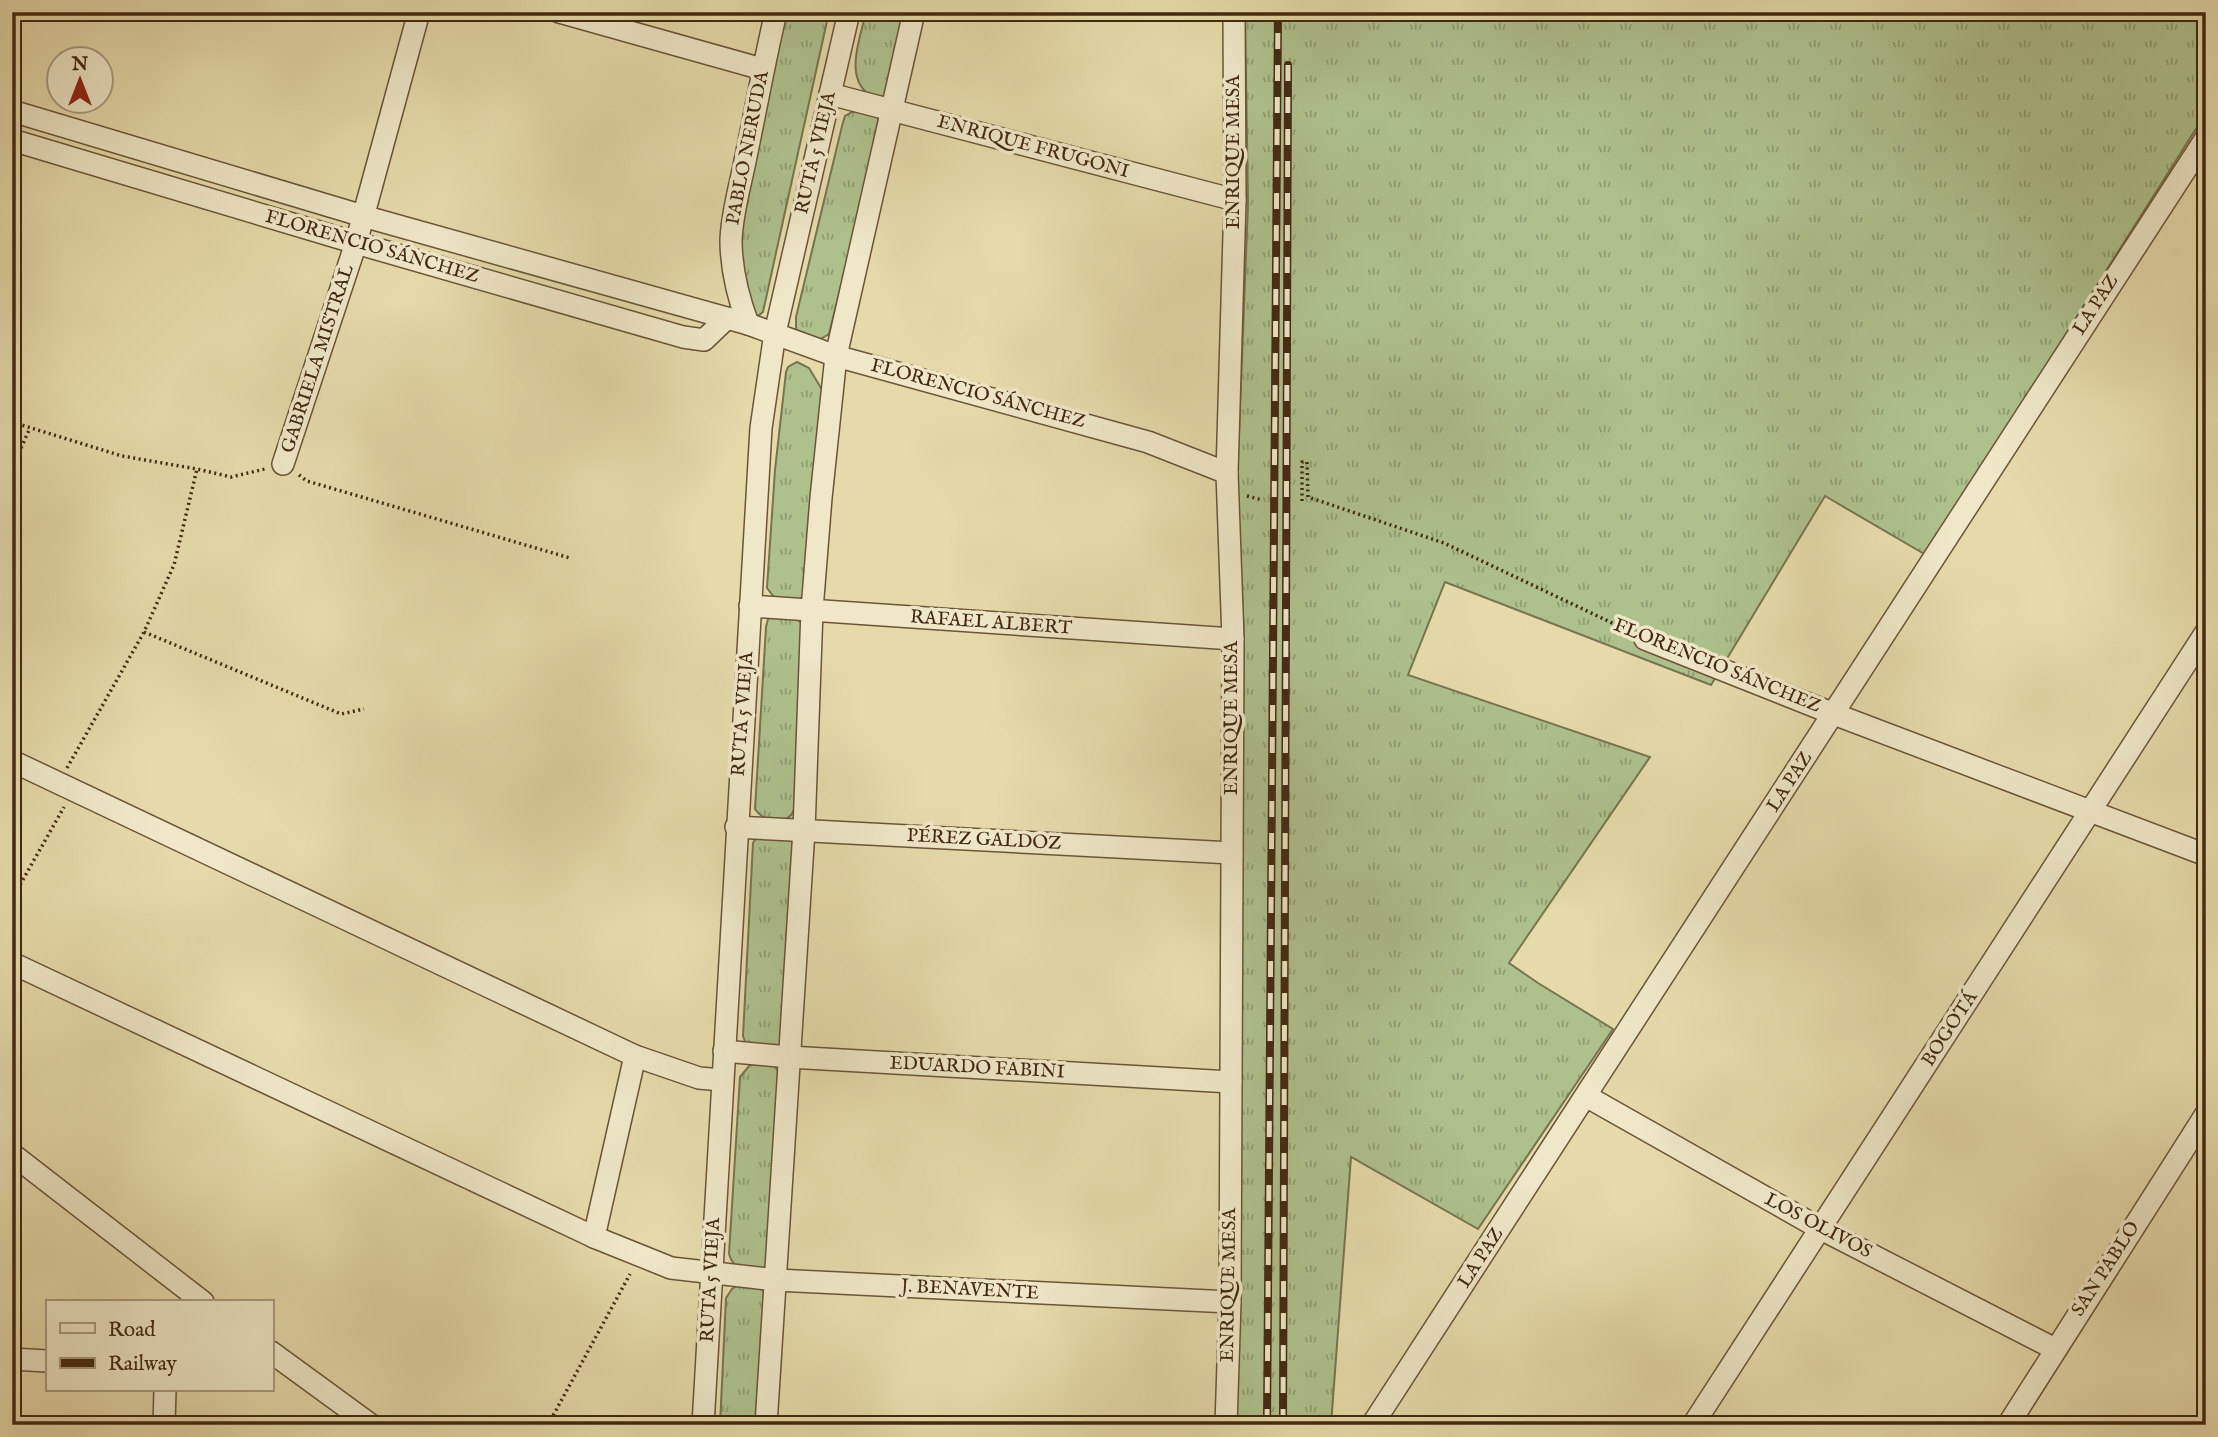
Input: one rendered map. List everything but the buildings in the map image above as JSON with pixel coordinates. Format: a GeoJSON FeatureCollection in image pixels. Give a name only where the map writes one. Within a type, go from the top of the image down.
{"type":"FeatureCollection","features":[{"type":"Feature","properties":{"kind":"street","name":"GABRIELA MISTRAL"},"geometry":{"type":"LineString","coordinates":[[283,464],[356,243],[419,12]]}},
{"type":"Feature","properties":{"kind":"street"},"geometry":{"type":"LineString","coordinates":[[559,12],[762,69]]}},
{"type":"Feature","properties":{"kind":"street","name":"PABLO NERUDA"},"geometry":{"type":"LineString","coordinates":[[748,324],[739,298],[731,241],[734,209],[776,12]]}},
{"type":"Feature","properties":{"kind":"street","name":"RUTA 5 VIEJA"},"geometry":{"type":"LineString","coordinates":[[702,1425],[761,428],[775,333],[849,12]]}},
{"type":"Feature","properties":{"kind":"street"},"geometry":{"type":"LineString","coordinates":[[766,1425],[804,831],[813,611],[821,498],[836,356],[914,12]]}},
{"type":"Feature","properties":{"kind":"street","name":"ENRIQUE MESA"},"geometry":{"type":"LineString","coordinates":[[1226,1425],[1230,1303],[1233,639],[1227,473],[1235,200],[1234,12]]}},
{"type":"Feature","properties":{"kind":"street","name":"ENRIQUE FRUGONI"},"geometry":{"type":"LineString","coordinates":[[830,94],[1235,200]]}},
{"type":"Feature","properties":{"kind":"street","name":"FLORENCIO SÁNCHEZ"},"geometry":{"type":"LineString","coordinates":[[12,111],[363,216],[748,324],[836,356],[1148,442],[1227,473]]}},
{"type":"Feature","properties":{"kind":"street","name":"LA PAZ"},"geometry":{"type":"LineString","coordinates":[[1372,1425],[2206,138]]}},
{"type":"Feature","properties":{"kind":"street","name":"FLORENCIO SÁNCHEZ"},"geometry":{"type":"LineString","coordinates":[[12,140],[683,337],[704,340],[727,318]]}},
{"type":"Feature","properties":{"kind":"street","name":"RAFAEL ALBERT"},"geometry":{"type":"LineString","coordinates":[[750,606],[1233,639]]}},
{"type":"Feature","properties":{"kind":"street","name":"BOGOTÁ"},"geometry":{"type":"LineString","coordinates":[[1693,1425],[2206,632]]}},
{"type":"Feature","properties":{"kind":"street","name":"FLORENCIO SÁNCHEZ"},"geometry":{"type":"LineString","coordinates":[[1645,639],[2206,855]]}},
{"type":"Feature","properties":{"kind":"street"},"geometry":{"type":"LineString","coordinates":[[12,761],[635,1056],[699,1078],[722,1080]]}},
{"type":"Feature","properties":{"kind":"street","name":"PÉREZ GALDOZ"},"geometry":{"type":"LineString","coordinates":[[736,827],[1232,853]]}},
{"type":"Feature","properties":{"kind":"street","name":"J. BENAVENTE"},"geometry":{"type":"LineString","coordinates":[[12,963],[594,1237],[671,1268],[776,1280],[1230,1303]]}},
{"type":"Feature","properties":{"kind":"street","name":"EDUARDO FABINI"},"geometry":{"type":"LineString","coordinates":[[724,1051],[1231,1082]]}},
{"type":"Feature","properties":{"kind":"street"},"geometry":{"type":"LineString","coordinates":[[594,1237],[635,1056]]}},
{"type":"Feature","properties":{"kind":"street","name":"LOS OLIVOS"},"geometry":{"type":"LineString","coordinates":[[1586,1096],[1821,1229],[2055,1349]]}},
{"type":"Feature","properties":{"kind":"street","name":"SAN PABLO"},"geometry":{"type":"LineString","coordinates":[[2008,1425],[2206,1114]]}},
{"type":"Feature","properties":{"kind":"street"},"geometry":{"type":"LineString","coordinates":[[12,1154],[177,1293],[197,1300]]}},
{"type":"Feature","properties":{"kind":"street"},"geometry":{"type":"LineString","coordinates":[[273,1353],[368,1424]]}},
{"type":"Feature","properties":{"kind":"street"},"geometry":{"type":"LineString","coordinates":[[12,1359],[46,1361]]}},
{"type":"Feature","properties":{"kind":"street"},"geometry":{"type":"LineString","coordinates":[[164,1425],[165,1392]]}},
{"type":"Feature","properties":{"kind":"path"},"geometry":{"type":"LineString","coordinates":[[12,422],[122,456],[231,477],[283,464],[307,481],[570,558]]}},
{"type":"Feature","properties":{"kind":"path"},"geometry":{"type":"LineString","coordinates":[[12,468],[30,428]]}},
{"type":"Feature","properties":{"kind":"path","name":"FLORENCIO SÁNCHEZ"},"geometry":{"type":"LineString","coordinates":[[1302,501],[1302,461],[1307,462],[1308,497],[1444,543],[1645,639]]}},
{"type":"Feature","properties":{"kind":"path"},"geometry":{"type":"LineString","coordinates":[[12,899],[144,632],[174,565],[197,469]]}},
{"type":"Feature","properties":{"kind":"path"},"geometry":{"type":"LineString","coordinates":[[144,632],[341,714],[364,709]]}},
{"type":"Feature","properties":{"kind":"path"},"geometry":{"type":"LineString","coordinates":[[548,1425],[639,1257]]}},
{"type":"Feature","properties":{"kind":"green space"},"geometry":{"type":"Polygon","coordinates":[[[786,12],[829,12],[763,312],[758,316],[752,313],[743,289],[741,234],[786,12]]]}},
{"type":"Feature","properties":{"kind":"green space"},"geometry":{"type":"Polygon","coordinates":[[[866,12],[905,12],[889,93],[878,98],[868,94],[857,77],[856,55],[866,12]]]}},
{"type":"Feature","properties":{"kind":"green space"},"geometry":{"type":"Polygon","coordinates":[[[1245,12],[2206,12],[2206,113],[1926,555],[1825,496],[1711,685],[1445,582],[1408,675],[1650,757],[1509,963],[1613,1029],[1478,1229],[1351,1157],[1331,1425],[1235,1425],[1244,636],[1237,485],[1248,204],[1245,12]]]}},
{"type":"Feature","properties":{"kind":"green space"},"geometry":{"type":"Polygon","coordinates":[[[854,111],[868,111],[877,116],[881,127],[829,334],[819,340],[796,330],[796,317],[842,126],[845,116],[854,111]]]}},
{"type":"Feature","properties":{"kind":"green space"},"geometry":{"type":"Polygon","coordinates":[[[797,362],[809,368],[824,393],[803,596],[798,601],[774,597],[767,588],[775,470],[786,372],[788,367],[797,362]]]}},
{"type":"Feature","properties":{"kind":"green space"},"geometry":{"type":"Polygon","coordinates":[[[778,615],[792,616],[802,623],[794,810],[786,819],[775,821],[763,817],[755,809],[766,627],[768,619],[778,615]]]}},
{"type":"Feature","properties":{"kind":"green space"},"geometry":{"type":"Polygon","coordinates":[[[789,836],[794,844],[784,1039],[779,1048],[746,1044],[743,1036],[753,843],[756,838],[789,836]]]}},
{"type":"Feature","properties":{"kind":"green space"},"geometry":{"type":"Polygon","coordinates":[[[750,1065],[773,1065],[782,1075],[767,1266],[750,1271],[735,1265],[729,1254],[740,1077],[750,1065]]]}},
{"type":"Feature","properties":{"kind":"green space"},"geometry":{"type":"Polygon","coordinates":[[[740,1284],[759,1287],[764,1291],[761,1425],[720,1425],[726,1298],[732,1289],[740,1284]]]}},
{"type":"Feature","properties":{"kind":"railway"},"geometry":{"type":"LineString","coordinates":[[1267,1425],[1278,12]]}},
{"type":"Feature","properties":{"kind":"railway"},"geometry":{"type":"LineString","coordinates":[[1283,1425],[1288,65]]}}]}
